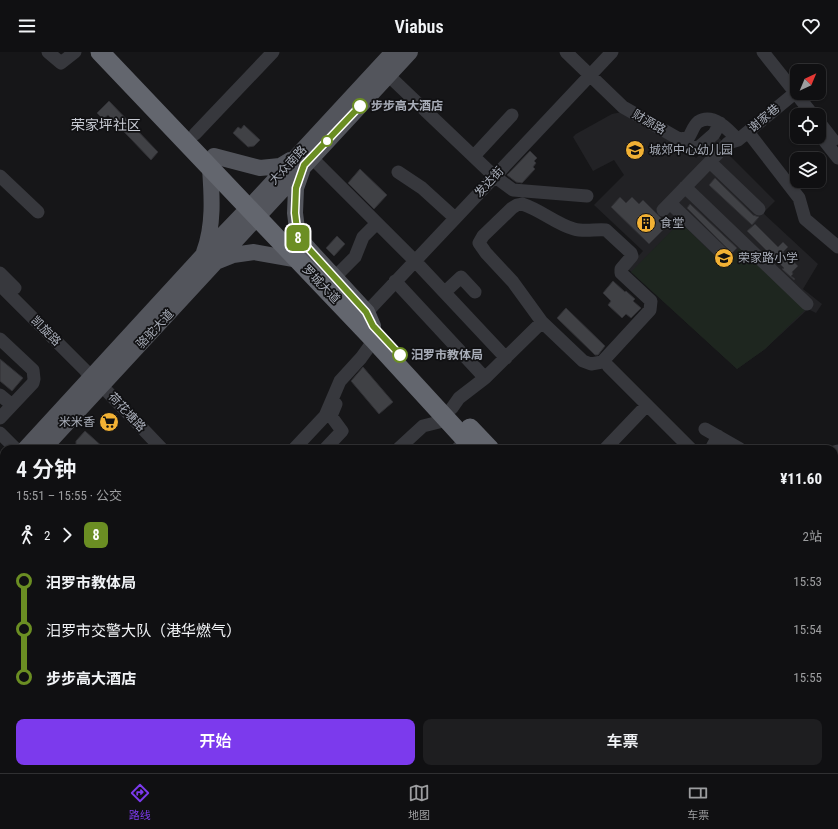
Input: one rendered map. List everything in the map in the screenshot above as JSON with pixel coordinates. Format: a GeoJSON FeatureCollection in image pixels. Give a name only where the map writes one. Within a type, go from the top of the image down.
{"type":"FeatureCollection","features":[{"type":"Feature","properties":{"kind":"highway","name":"罗城大道"},"geometry":{"type":"LineString","coordinates":[[100,52],[212,162],[371,326],[449,414],[485,445]]}},
{"type":"Feature","properties":{"kind":"highway","name":"罗城大道"},"geometry":{"type":"LineString","coordinates":[[117,52],[195,134],[212,162]]}},
{"type":"Feature","properties":{"kind":"highway","name":"罗城大道"},"geometry":{"type":"LineString","coordinates":[[257,208],[298,260],[371,326]]}},
{"type":"Feature","properties":{"kind":"highway","name":"罗城大道"},"geometry":{"type":"LineString","coordinates":[[449,414],[465,445]]}},
{"type":"Feature","properties":{"kind":"main road","name":"大众南路"},"geometry":{"type":"LineString","coordinates":[[304,160],[393,52]]}},
{"type":"Feature","properties":{"kind":"main road","name":"大众南路"},"geometry":{"type":"LineString","coordinates":[[257,208],[410,52]]}},
{"type":"Feature","properties":{"kind":"main road"},"geometry":{"type":"LineString","coordinates":[[298,260],[254,252],[211,257],[210,236],[212,162],[260,168],[280,166],[304,160],[296,188],[295,213],[298,237],[334,278],[371,326]]}},
{"type":"Feature","properties":{"kind":"main road","name":"骆驼大道"},"geometry":{"type":"LineString","coordinates":[[29,445],[97,378],[257,208]]}},
{"type":"Feature","properties":{"kind":"main road","name":"骆驼大道"},"geometry":{"type":"LineString","coordinates":[[46,445],[97,378]]}},
{"type":"Feature","properties":{"kind":"street"},"geometry":{"type":"LineString","coordinates":[[48,52],[62,63],[75,52]]}},
{"type":"Feature","properties":{"kind":"street"},"geometry":{"type":"LineString","coordinates":[[195,134],[273,52]]}},
{"type":"Feature","properties":{"kind":"street","name":"财源路"},"geometry":{"type":"LineString","coordinates":[[566,52],[623,107],[679,139],[684,139],[691,147],[698,148],[714,134],[720,123]]}},
{"type":"Feature","properties":{"kind":"street","name":"发达街"},"geometry":{"type":"LineString","coordinates":[[298,445],[325,416],[340,381],[360,358],[371,326],[395,281],[612,52]]}},
{"type":"Feature","properties":{"kind":"street"},"geometry":{"type":"LineString","coordinates":[[755,52],[790,97]]}},
{"type":"Feature","properties":{"kind":"street"},"geometry":{"type":"LineString","coordinates":[[764,52],[808,108]]}},
{"type":"Feature","properties":{"kind":"street"},"geometry":{"type":"LineString","coordinates":[[388,75],[494,176],[513,190],[587,196]]}},
{"type":"Feature","properties":{"kind":"street","name":"谢家巷"},"geometry":{"type":"LineString","coordinates":[[725,256],[667,206],[728,143],[743,136],[790,97]]}},
{"type":"Feature","properties":{"kind":"street"},"geometry":{"type":"LineString","coordinates":[[792,100],[799,108]]}},
{"type":"Feature","properties":{"kind":"street"},"geometry":{"type":"LineString","coordinates":[[474,156],[512,115]]}},
{"type":"Feature","properties":{"kind":"street"},"geometry":{"type":"LineString","coordinates":[[684,139],[690,135],[697,122],[704,119],[714,120],[743,136],[799,198],[805,219],[838,246]]}},
{"type":"Feature","properties":{"kind":"street"},"geometry":{"type":"LineString","coordinates":[[826,131],[838,146]]}},
{"type":"Feature","properties":{"kind":"street"},"geometry":{"type":"LineString","coordinates":[[826,143],[838,158]]}},
{"type":"Feature","properties":{"kind":"street"},"geometry":{"type":"LineString","coordinates":[[304,160],[377,223],[416,260],[506,358]]}},
{"type":"Feature","properties":{"kind":"street"},"geometry":{"type":"LineString","coordinates":[[710,162],[759,209]]}},
{"type":"Feature","properties":{"kind":"street"},"geometry":{"type":"LineString","coordinates":[[398,172],[422,188],[455,218]]}},
{"type":"Feature","properties":{"kind":"street"},"geometry":{"type":"LineString","coordinates":[[0,176],[38,212]]}},
{"type":"Feature","properties":{"kind":"street"},"geometry":{"type":"LineString","coordinates":[[686,187],[807,304]]}},
{"type":"Feature","properties":{"kind":"street"},"geometry":{"type":"LineString","coordinates":[[517,205],[530,207],[575,229],[606,230],[631,253],[632,256],[621,269],[621,273],[651,301],[650,310],[602,362],[591,364],[583,361],[542,322],[513,282],[486,253],[479,243],[483,236],[517,205]]}},
{"type":"Feature","properties":{"kind":"street"},"geometry":{"type":"LineString","coordinates":[[334,278],[355,257],[363,237],[377,223]]}},
{"type":"Feature","properties":{"kind":"street"},"geometry":{"type":"LineString","coordinates":[[0,273],[89,362],[97,378]]}},
{"type":"Feature","properties":{"kind":"street"},"geometry":{"type":"LineString","coordinates":[[445,292],[461,277],[475,292]]}},
{"type":"Feature","properties":{"kind":"street"},"geometry":{"type":"LineString","coordinates":[[395,281],[485,378]]}},
{"type":"Feature","properties":{"kind":"street","name":"凯旋路"},"geometry":{"type":"LineString","coordinates":[[0,285],[85,370],[97,378]]}},
{"type":"Feature","properties":{"kind":"street"},"geometry":{"type":"LineString","coordinates":[[402,445],[423,426],[449,414],[459,398],[485,378],[542,322]]}},
{"type":"Feature","properties":{"kind":"street"},"geometry":{"type":"LineString","coordinates":[[0,340],[34,370],[35,374],[32,383],[0,418]]}},
{"type":"Feature","properties":{"kind":"street"},"geometry":{"type":"LineString","coordinates":[[608,366],[687,445]]}},
{"type":"Feature","properties":{"kind":"street","name":"荷花塘路"},"geometry":{"type":"LineString","coordinates":[[97,378],[158,445]]}},
{"type":"Feature","properties":{"kind":"street"},"geometry":{"type":"LineString","coordinates":[[329,445],[342,431],[331,416],[344,384],[340,381]]}},
{"type":"Feature","properties":{"kind":"street"},"geometry":{"type":"LineString","coordinates":[[0,395],[12,405]]}},
{"type":"Feature","properties":{"kind":"street"},"geometry":{"type":"LineString","coordinates":[[608,445],[647,405]]}},
{"type":"Feature","properties":{"kind":"street"},"geometry":{"type":"LineString","coordinates":[[705,429],[733,445]]}},
{"type":"Feature","properties":{"kind":"street"},"geometry":{"type":"LineString","coordinates":[[0,433],[12,445]]}},
{"type":"Feature","properties":{"kind":"street"},"geometry":{"type":"LineString","coordinates":[[714,445],[718,436]]}},
{"type":"Feature","properties":{"kind":"shaded area","name":"荣家路小学"},"geometry":{"type":"Polygon","coordinates":[[[622,112],[680,143],[696,158],[718,137],[733,151],[729,155],[775,201],[763,213],[818,264],[803,289],[822,304],[816,313],[808,309],[765,349],[737,369],[627,268],[643,251],[594,205],[624,175],[614,160],[593,171],[573,137],[612,114],[622,112]]]}},
{"type":"Feature","properties":{"kind":"shaded area"},"geometry":{"type":"Polygon","coordinates":[[[680,222],[724,265],[742,246],[806,309],[765,349],[737,369],[631,272],[680,222]]]}},
{"type":"Feature","properties":{"kind":"building"},"geometry":{"type":"Polygon","coordinates":[[[109,101],[158,152],[151,160],[108,115],[103,119],[97,113],[109,101]]]}},
{"type":"Feature","properties":{"kind":"building"},"geometry":{"type":"Polygon","coordinates":[[[244,125],[260,140],[254,146],[248,147],[233,133],[238,127],[241,129],[244,125]]]}},
{"type":"Feature","properties":{"kind":"building"},"geometry":{"type":"Polygon","coordinates":[[[530,151],[537,158],[534,161],[536,163],[533,167],[535,169],[522,183],[516,182],[507,175],[530,151]]]}},
{"type":"Feature","properties":{"kind":"building"},"geometry":{"type":"Polygon","coordinates":[[[360,169],[387,195],[374,209],[348,183],[360,169]]]}},
{"type":"Feature","properties":{"kind":"building"},"geometry":{"type":"Polygon","coordinates":[[[715,178],[753,215],[759,217],[752,225],[709,185],[715,178]]]}},
{"type":"Feature","properties":{"kind":"building","name":"食堂"},"geometry":{"type":"Polygon","coordinates":[[[620,197],[626,203],[632,197],[639,204],[643,200],[668,225],[649,244],[611,207],[620,197]]]}},
{"type":"Feature","properties":{"kind":"building"},"geometry":{"type":"Polygon","coordinates":[[[690,204],[737,248],[732,253],[687,208],[690,204]]]}},
{"type":"Feature","properties":{"kind":"building"},"geometry":{"type":"Polygon","coordinates":[[[755,224],[778,247],[783,242],[788,247],[783,252],[798,266],[792,272],[793,274],[791,276],[795,279],[794,280],[747,231],[755,224]]]}},
{"type":"Feature","properties":{"kind":"building"},"geometry":{"type":"Polygon","coordinates":[[[337,236],[345,244],[334,256],[326,248],[337,236]]]}},
{"type":"Feature","properties":{"kind":"building"},"geometry":{"type":"Polygon","coordinates":[[[613,281],[635,299],[633,301],[641,308],[631,318],[626,314],[622,318],[608,305],[611,301],[603,293],[613,281]]]}},
{"type":"Feature","properties":{"kind":"building"},"geometry":{"type":"Polygon","coordinates":[[[566,308],[605,346],[598,355],[595,355],[557,318],[566,308]]]}},
{"type":"Feature","properties":{"kind":"building"},"geometry":{"type":"Polygon","coordinates":[[[0,359],[23,378],[12,391],[0,381],[0,359]]]}},
{"type":"Feature","properties":{"kind":"building"},"geometry":{"type":"Polygon","coordinates":[[[363,367],[393,402],[379,414],[351,381],[363,367]]]}},
{"type":"Feature","properties":{"kind":"building"},"geometry":{"type":"Polygon","coordinates":[[[85,431],[101,445],[76,445],[76,441],[85,431]]]}},
{"type":"Feature","properties":{"kind":"bus line","name":"8"},"geometry":{"type":"LineString","coordinates":[[360,106],[304,165],[296,188],[295,213],[298,237],[366,312],[373,326],[400,355]]}},
{"type":"Feature","properties":{"kind":"place","name":"步步高大酒店"},"geometry":{"type":"Point","coordinates":[360,106]}},
{"type":"Feature","properties":{"kind":"place","name":"城郊中心幼儿园"},"geometry":{"type":"Point","coordinates":[635,150]}},
{"type":"Feature","properties":{"kind":"place","name":"食堂"},"geometry":{"type":"Point","coordinates":[646,223]}},
{"type":"Feature","properties":{"kind":"place","name":"荣家路小学"},"geometry":{"type":"Point","coordinates":[724,258]}},
{"type":"Feature","properties":{"kind":"place","name":"汨罗市教体局"},"geometry":{"type":"Point","coordinates":[400,355]}},
{"type":"Feature","properties":{"kind":"place","name":"米米香"},"geometry":{"type":"Point","coordinates":[109,422]}},
{"type":"Feature","properties":{"kind":"district","name":"荣家坪社区"},"geometry":{"type":"Point","coordinates":[106,125]}}]}
